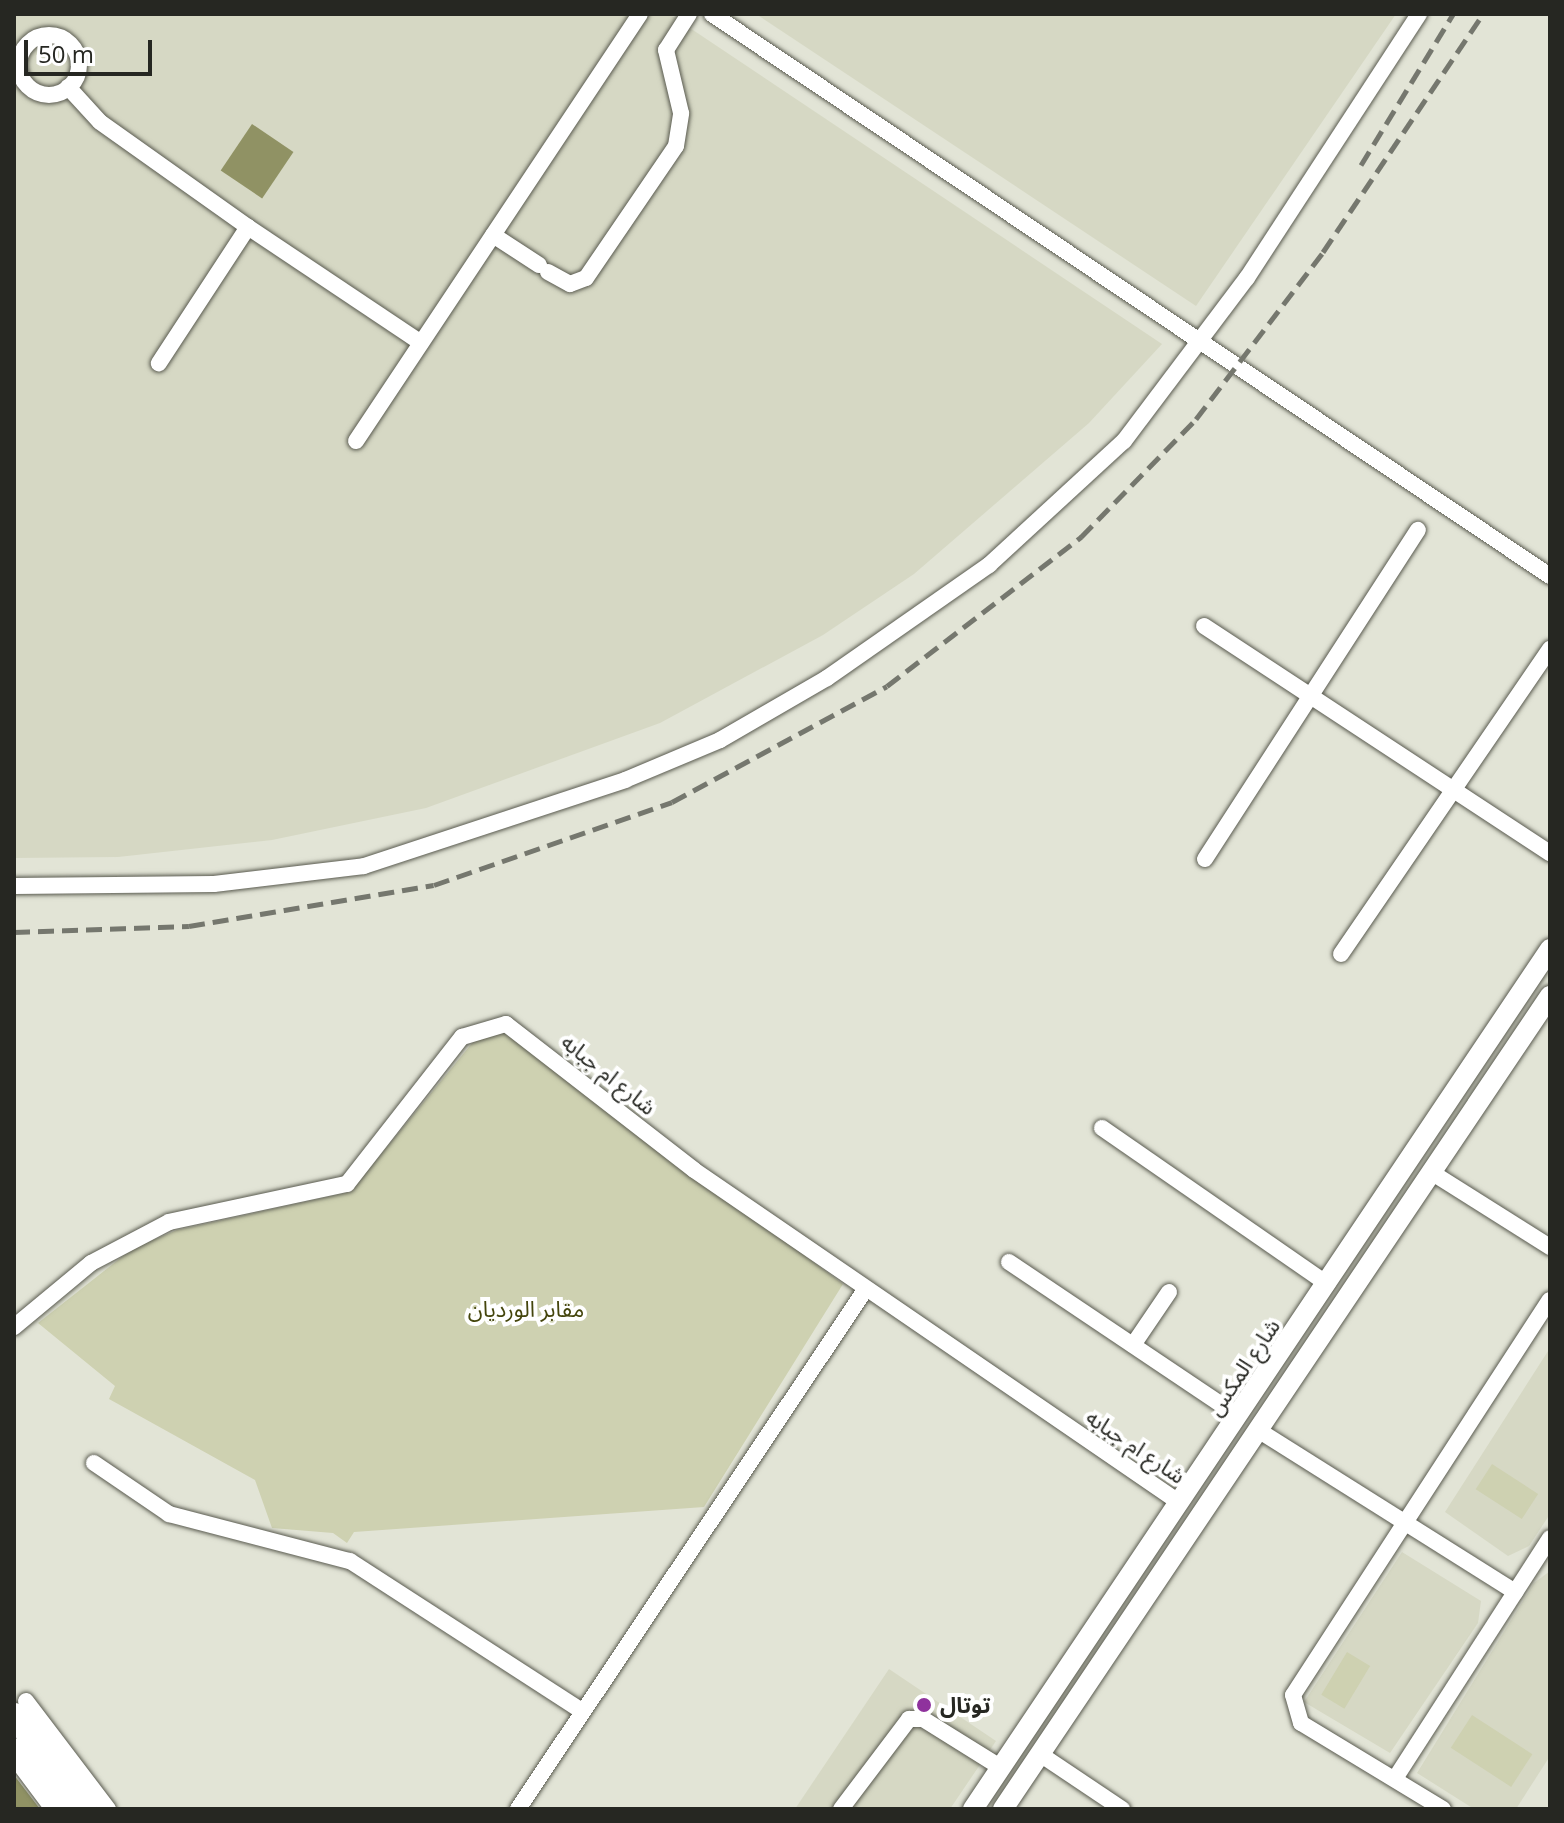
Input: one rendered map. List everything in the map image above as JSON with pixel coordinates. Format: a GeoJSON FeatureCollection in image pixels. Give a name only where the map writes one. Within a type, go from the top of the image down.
{"type":"FeatureCollection","features":[{"type":"Feature","properties":{"kind":"highway"},"geometry":{"type":"LineString","coordinates":[[20,1708],[85,1809]]}},
{"type":"Feature","properties":{"kind":"highway"},"geometry":{"type":"LineString","coordinates":[[14,1750],[58,1809]]}},
{"type":"Feature","properties":{"kind":"main road","name":"شارع المكس"},"geometry":{"type":"LineString","coordinates":[[973,1809],[1550,949]]}},
{"type":"Feature","properties":{"kind":"main road"},"geometry":{"type":"LineString","coordinates":[[1003,1809],[1550,996]]}},
{"type":"Feature","properties":{"kind":"street"},"geometry":{"type":"LineString","coordinates":[[356,441],[640,14]]}},
{"type":"Feature","properties":{"kind":"street"},"geometry":{"type":"LineString","coordinates":[[493,235],[570,284],[586,278],[676,146],[681,113],[666,50],[689,14]]}},
{"type":"Feature","properties":{"kind":"street"},"geometry":{"type":"LineString","coordinates":[[712,14],[1550,576]]}},
{"type":"Feature","properties":{"kind":"street"},"geometry":{"type":"LineString","coordinates":[[14,886],[214,884],[364,866],[554,807],[720,740],[868,652],[989,565],[1124,441],[1201,344],[1419,14]]}},
{"type":"Feature","properties":{"kind":"street"},"geometry":{"type":"LineString","coordinates":[[68,87],[100,122],[248,227],[421,343]]}},
{"type":"Feature","properties":{"kind":"street"},"geometry":{"type":"LineString","coordinates":[[159,363],[248,227]]}},
{"type":"Feature","properties":{"kind":"street"},"geometry":{"type":"LineString","coordinates":[[1205,859],[1418,530]]}},
{"type":"Feature","properties":{"kind":"street"},"geometry":{"type":"LineString","coordinates":[[1204,626],[1550,853]]}},
{"type":"Feature","properties":{"kind":"street"},"geometry":{"type":"LineString","coordinates":[[1341,954],[1550,649]]}},
{"type":"Feature","properties":{"kind":"street","name":"شارع ام جبابه"},"geometry":{"type":"LineString","coordinates":[[14,1327],[91,1263],[142,1234],[217,1209],[347,1184],[462,1037],[490,1023],[521,1031],[694,1170],[1180,1503]]}},
{"type":"Feature","properties":{"kind":"street"},"geometry":{"type":"LineString","coordinates":[[1102,1128],[1327,1284]]}},
{"type":"Feature","properties":{"kind":"street"},"geometry":{"type":"LineString","coordinates":[[1431,1172],[1550,1247]]}},
{"type":"Feature","properties":{"kind":"street"},"geometry":{"type":"LineString","coordinates":[[1009,1262],[1238,1416]]}},
{"type":"Feature","properties":{"kind":"street"},"geometry":{"type":"LineString","coordinates":[[518,1809],[865,1290]]}},
{"type":"Feature","properties":{"kind":"street"},"geometry":{"type":"LineString","coordinates":[[1133,1345],[1169,1292]]}},
{"type":"Feature","properties":{"kind":"street"},"geometry":{"type":"LineString","coordinates":[[1443,1809],[1396,1777],[1301,1723],[1292,1703],[1402,1523],[1550,1300]]}},
{"type":"Feature","properties":{"kind":"street"},"geometry":{"type":"LineString","coordinates":[[1258,1430],[1515,1592]]}},
{"type":"Feature","properties":{"kind":"street"},"geometry":{"type":"LineString","coordinates":[[94,1463],[169,1514],[350,1561],[582,1711]]}},
{"type":"Feature","properties":{"kind":"street"},"geometry":{"type":"LineString","coordinates":[[1396,1777],[1550,1538]]}},
{"type":"Feature","properties":{"kind":"street"},"geometry":{"type":"LineString","coordinates":[[20,1708],[108,1809]]}},
{"type":"Feature","properties":{"kind":"street"},"geometry":{"type":"LineString","coordinates":[[841,1809],[909,1719],[923,1719],[1000,1767]]}},
{"type":"Feature","properties":{"kind":"street"},"geometry":{"type":"LineString","coordinates":[[1040,1754],[1120,1809]]}},
{"type":"Feature","properties":{"kind":"shaded area"},"geometry":{"type":"Polygon","coordinates":[[[14,14],[669,14],[1162,344],[1089,423],[914,574],[823,635],[660,723],[426,808],[272,840],[118,857],[14,858],[14,14]]]}},
{"type":"Feature","properties":{"kind":"shaded area"},"geometry":{"type":"Polygon","coordinates":[[[756,14],[1396,14],[1196,306],[756,14]]]}},
{"type":"Feature","properties":{"kind":"shaded area"},"geometry":{"type":"Polygon","coordinates":[[[252,124],[293,152],[262,198],[221,170],[252,124]]]}},
{"type":"Feature","properties":{"kind":"shaded area"},"geometry":{"type":"Polygon","coordinates":[[[1550,1348],[1550,1514],[1529,1546],[1508,1556],[1445,1512],[1550,1348]]]}},
{"type":"Feature","properties":{"kind":"shaded area"},"geometry":{"type":"Polygon","coordinates":[[[1402,1552],[1481,1601],[1478,1623],[1390,1753],[1304,1702],[1402,1552]]]}},
{"type":"Feature","properties":{"kind":"shaded area"},"geometry":{"type":"Polygon","coordinates":[[[1550,1571],[1550,1756],[1516,1809],[1474,1809],[1417,1773],[1534,1583],[1550,1571]]]}},
{"type":"Feature","properties":{"kind":"shaded area"},"geometry":{"type":"Polygon","coordinates":[[[889,1669],[996,1741],[950,1809],[795,1809],[889,1669]]]}},
{"type":"Feature","properties":{"kind":"shaded area"},"geometry":{"type":"Polygon","coordinates":[[[14,1775],[40,1809],[14,1809],[14,1775]]]}},
{"type":"Feature","properties":{"kind":"green space","name":"مقابر الورديان"},"geometry":{"type":"Polygon","coordinates":[[[503,1032],[843,1284],[704,1507],[354,1532],[347,1543],[333,1533],[272,1528],[255,1480],[109,1399],[115,1386],[38,1323],[132,1249],[177,1230],[350,1192],[473,1042],[503,1032]]]}},
{"type":"Feature","properties":{"kind":"green space"},"geometry":{"type":"Polygon","coordinates":[[[1492,1464],[1538,1494],[1522,1519],[1476,1489],[1492,1464]]]}},
{"type":"Feature","properties":{"kind":"green space"},"geometry":{"type":"Polygon","coordinates":[[[1347,1652],[1370,1666],[1344,1709],[1321,1695],[1347,1652]]]}},
{"type":"Feature","properties":{"kind":"green space"},"geometry":{"type":"Polygon","coordinates":[[[1472,1715],[1532,1754],[1511,1787],[1451,1748],[1472,1715]]]}},
{"type":"Feature","properties":{"kind":"railway"},"geometry":{"type":"LineString","coordinates":[[1361,165],[1453,14]]}},
{"type":"Feature","properties":{"kind":"railway"},"geometry":{"type":"LineString","coordinates":[[14,932],[189,926],[434,885],[672,802],[887,686],[1081,537],[1196,419],[1323,252],[1483,14]]}},
{"type":"Feature","properties":{"kind":"place","name":"توتال"},"geometry":{"type":"Point","coordinates":[924,1705]}}]}
